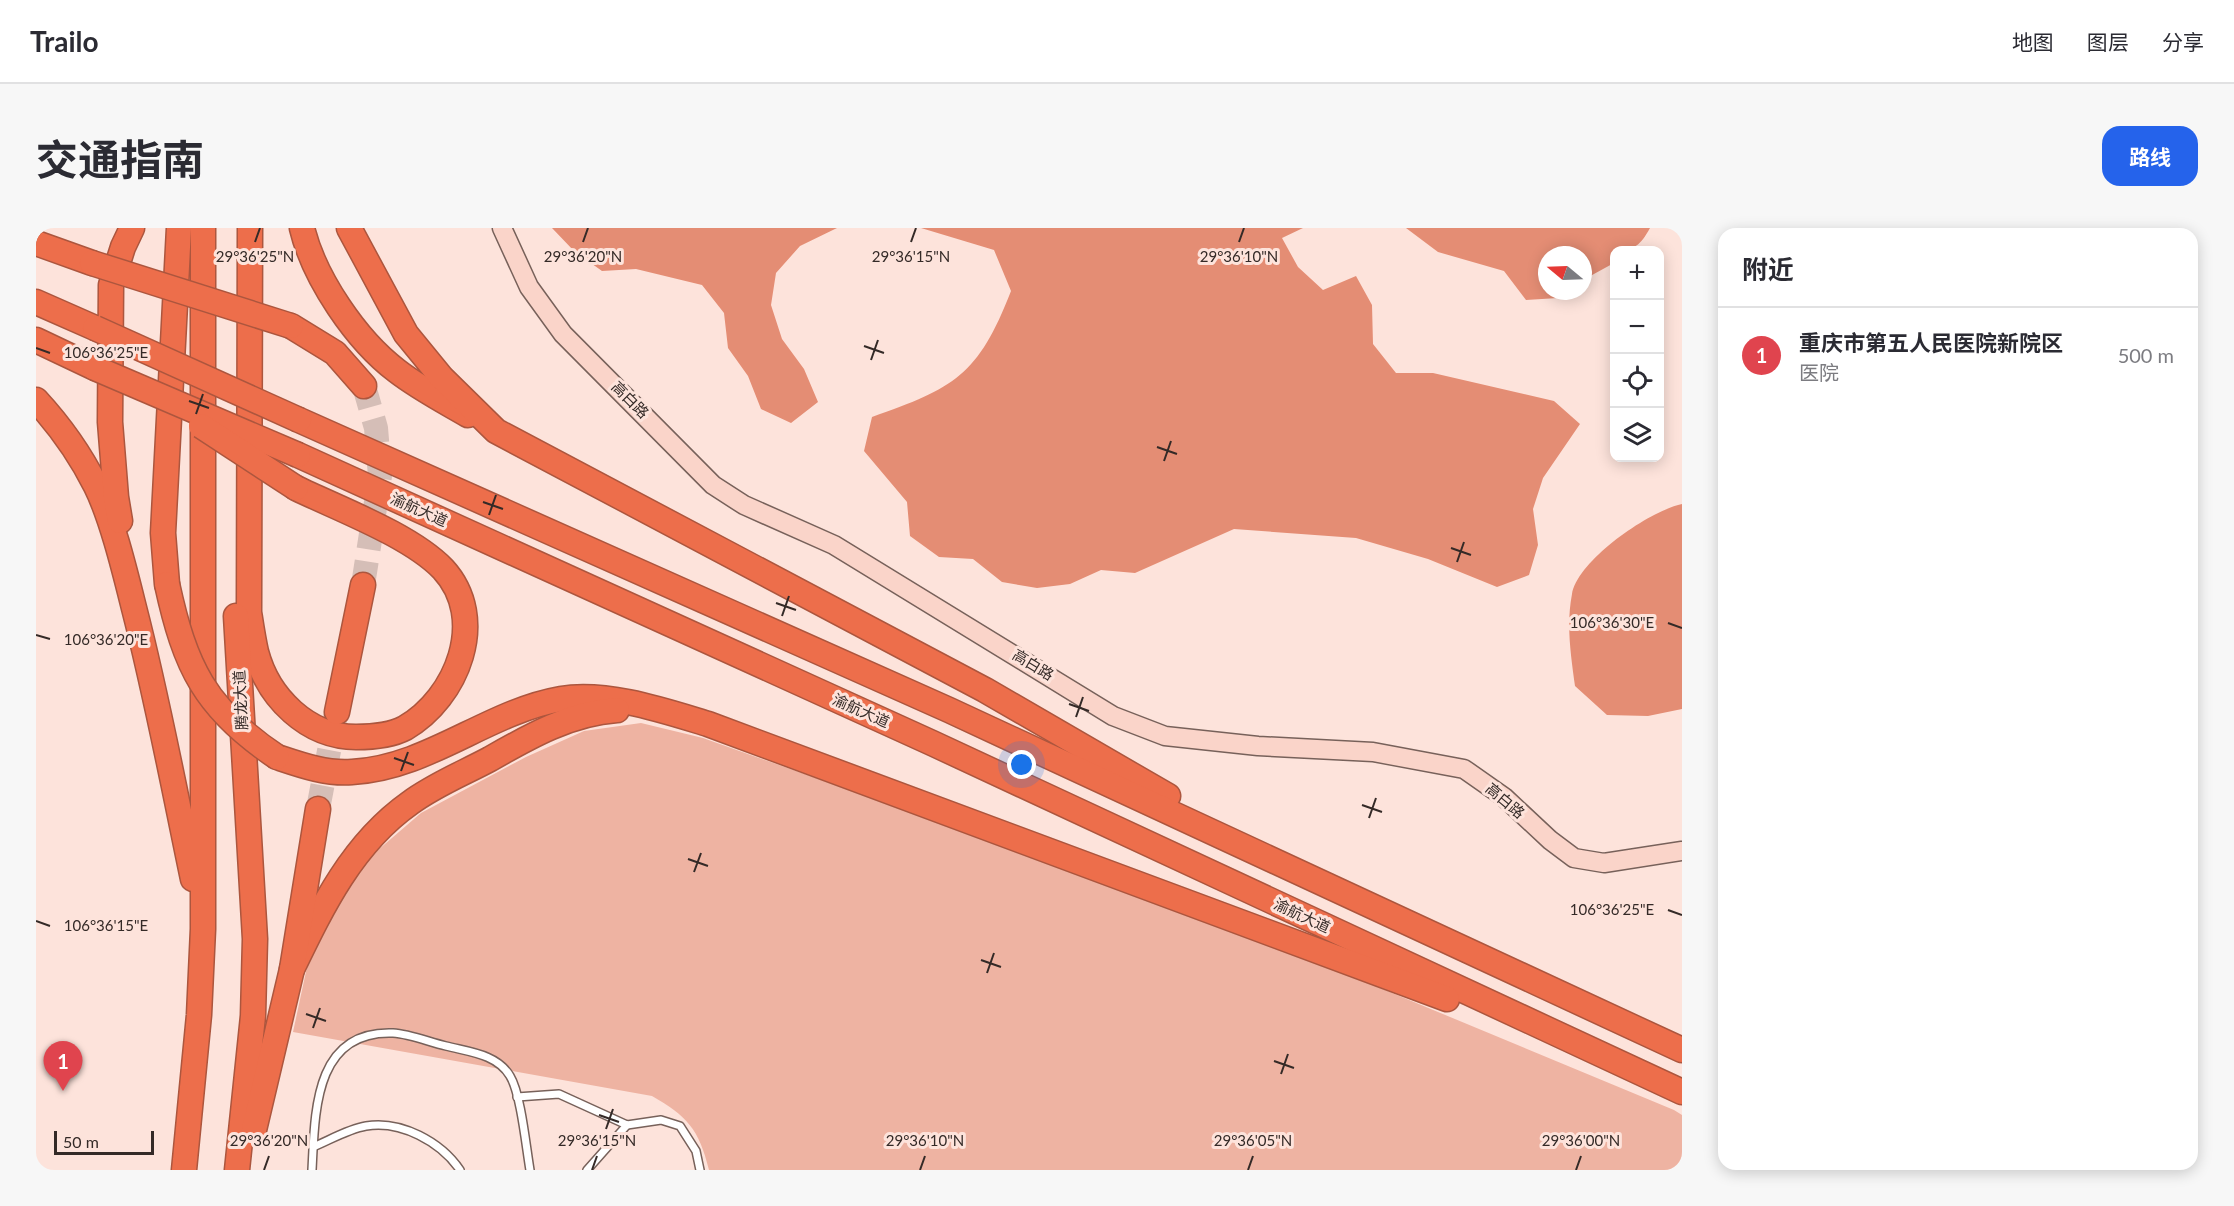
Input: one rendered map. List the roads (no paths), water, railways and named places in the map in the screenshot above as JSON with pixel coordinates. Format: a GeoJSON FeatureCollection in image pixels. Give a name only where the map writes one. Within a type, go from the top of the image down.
{"type":"FeatureCollection","features":[{"type":"Feature","properties":{"kind":"highway"},"geometry":{"type":"LineString","coordinates":[[132,228],[123,247],[111,285],[110,422],[116,497],[203,929]]}},
{"type":"Feature","properties":{"kind":"highway"},"geometry":{"type":"LineString","coordinates":[[179,228],[163,534],[167,584],[178,635],[195,676],[222,714],[249,739],[277,757],[314,769],[351,773],[390,766],[425,754],[509,713],[563,698],[603,699],[656,708],[708,724],[1228,916],[1631,1069]]}},
{"type":"Feature","properties":{"kind":"highway"},"geometry":{"type":"LineString","coordinates":[[184,1170],[199,1015],[203,929],[203,228]]}},
{"type":"Feature","properties":{"kind":"highway","name":"腾龙大道"},"geometry":{"type":"LineString","coordinates":[[234,228],[234,581],[255,939],[253,1016],[237,1170]]}},
{"type":"Feature","properties":{"kind":"highway"},"geometry":{"type":"LineString","coordinates":[[146,391],[296,488],[412,545],[444,570],[463,604],[466,637],[456,674],[434,705],[404,728],[376,737],[346,737],[313,728],[291,711],[268,682],[256,654],[249,612],[250,228]]}},
{"type":"Feature","properties":{"kind":"highway"},"geometry":{"type":"LineString","coordinates":[[302,228],[307,249],[330,293],[362,337],[396,370],[496,431],[985,690],[1307,877]]}},
{"type":"Feature","properties":{"kind":"highway"},"geometry":{"type":"LineString","coordinates":[[349,228],[406,334],[442,378],[496,431]]}},
{"type":"Feature","properties":{"kind":"highway"},"geometry":{"type":"LineString","coordinates":[[36,243],[291,326],[335,353],[364,386]]}},
{"type":"Feature","properties":{"kind":"highway"},"geometry":{"type":"LineString","coordinates":[[36,302],[938,705],[1682,1050]]}},
{"type":"Feature","properties":{"kind":"highway","name":"渝航大道"},"geometry":{"type":"LineString","coordinates":[[36,340],[146,391],[298,455],[943,748],[1682,1092]]}},
{"type":"Feature","properties":{"kind":"highway"},"geometry":{"type":"LineString","coordinates":[[36,400],[56,421],[97,488],[126,578],[150,671]]}},
{"type":"Feature","properties":{"kind":"highway"},"geometry":{"type":"LineString","coordinates":[[337,712],[363,585]]}},
{"type":"Feature","properties":{"kind":"highway"},"geometry":{"type":"LineString","coordinates":[[292,969],[328,894],[351,861],[410,802],[529,736],[570,719],[603,711],[656,708]]}},
{"type":"Feature","properties":{"kind":"highway"},"geometry":{"type":"LineString","coordinates":[[244,1170],[292,969],[318,809]]}},
{"type":"Feature","properties":{"kind":"street","name":"高白路"},"geometry":{"type":"LineString","coordinates":[[502,228],[529,287],[563,334],[713,485],[744,505],[834,545],[1113,716],[1165,736],[1258,746],[1372,752],[1464,769],[1504,797],[1550,840],[1574,858],[1604,863],[1682,851]]}},
{"type":"Feature","properties":{"kind":"lane"},"geometry":{"type":"LineString","coordinates":[[312,1170],[315,1114],[326,1073],[339,1049],[353,1040],[369,1035],[394,1033],[495,1059],[511,1076],[530,1170]]}},
{"type":"Feature","properties":{"kind":"lane"},"geometry":{"type":"LineString","coordinates":[[517,1097],[559,1094],[627,1125],[662,1120],[680,1126],[696,1151],[700,1170]]}},
{"type":"Feature","properties":{"kind":"lane"},"geometry":{"type":"LineString","coordinates":[[313,1147],[363,1127],[377,1125],[428,1139],[450,1156],[460,1170]]}},
{"type":"Feature","properties":{"kind":"lane"},"geometry":{"type":"LineString","coordinates":[[587,1170],[627,1125]]}},
{"type":"Feature","properties":{"kind":"tunnel"},"geometry":{"type":"LineString","coordinates":[[363,585],[380,476],[376,428],[364,386]]}},
{"type":"Feature","properties":{"kind":"tunnel"},"geometry":{"type":"LineString","coordinates":[[318,809],[336,714]]}},
{"type":"Feature","properties":{"kind":"place","name":"重庆市第五人民医院新院区"},"geometry":{"type":"Point","coordinates":[63,1091]}}]}
